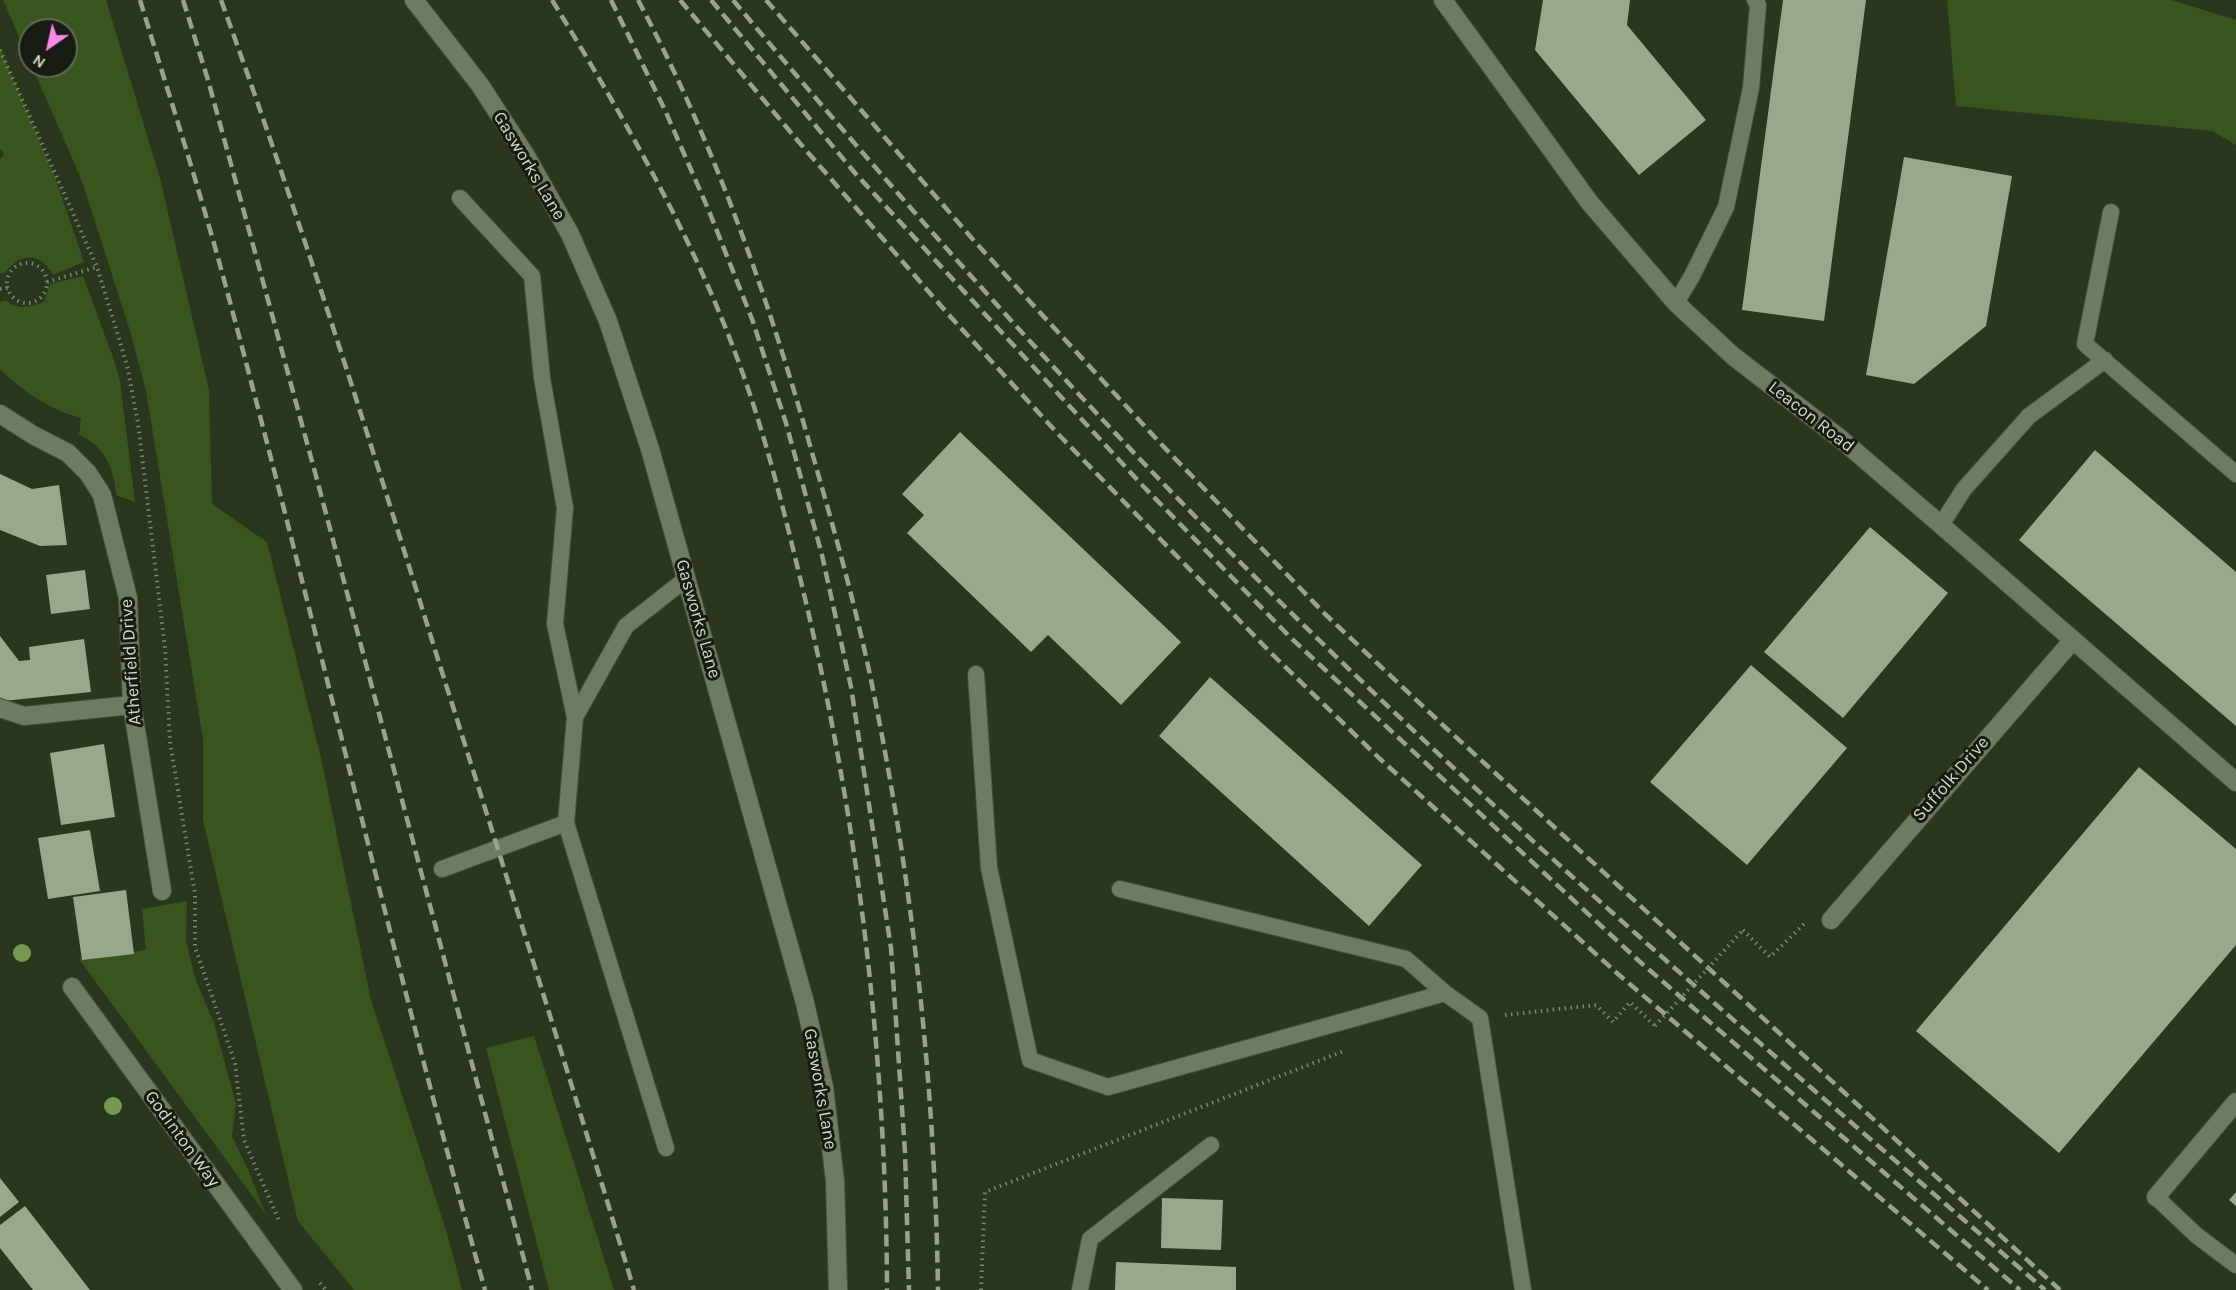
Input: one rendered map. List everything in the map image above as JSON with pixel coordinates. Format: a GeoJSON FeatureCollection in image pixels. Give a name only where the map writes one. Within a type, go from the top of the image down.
{"type":"FeatureCollection","features":[{"type":"Feature","properties":{"kind":"street","name":"Gasworks Lane"},"geometry":{"type":"LineString","coordinates":[[414,0],[480,85],[526,156],[570,234],[608,321],[650,449],[805,1003],[821,1077],[835,1181],[838,1290]]}},
{"type":"Feature","properties":{"kind":"street","name":"Leacon Road"},"geometry":{"type":"LineString","coordinates":[[1443,0],[1590,203],[1676,303],[1733,357],[1842,440],[2236,782]]}},
{"type":"Feature","properties":{"kind":"street","name":"Atherfield Drive"},"geometry":{"type":"LineString","coordinates":[[0,414],[68,453],[88,472],[102,495],[128,598],[132,705],[162,891]]}},
{"type":"Feature","properties":{"kind":"street","name":"Suffolk Drive"},"geometry":{"type":"LineString","coordinates":[[1831,920],[2073,640]]}},
{"type":"Feature","properties":{"kind":"street"},"geometry":{"type":"LineString","coordinates":[[0,708],[24,716],[132,705]]}},
{"type":"Feature","properties":{"kind":"street","name":"Godinton Way"},"geometry":{"type":"LineString","coordinates":[[72,987],[293,1290]]}},
{"type":"Feature","properties":{"kind":"street"},"geometry":{"type":"LineString","coordinates":[[2156,1197],[2236,1102]]}},
{"type":"Feature","properties":{"kind":"lane"},"geometry":{"type":"LineString","coordinates":[[1676,303],[1726,207],[1751,88],[1758,5],[1755,0]]}},
{"type":"Feature","properties":{"kind":"lane"},"geometry":{"type":"LineString","coordinates":[[460,198],[532,276],[542,378],[565,508],[555,624],[575,717],[566,823],[666,1148]]}},
{"type":"Feature","properties":{"kind":"lane"},"geometry":{"type":"LineString","coordinates":[[2111,212],[2085,344],[2236,474]]}},
{"type":"Feature","properties":{"kind":"lane"},"geometry":{"type":"LineString","coordinates":[[1941,525],[1964,489],[2029,416],[2105,360]]}},
{"type":"Feature","properties":{"kind":"lane"},"geometry":{"type":"LineString","coordinates":[[575,717],[626,626],[687,578]]}},
{"type":"Feature","properties":{"kind":"lane"},"geometry":{"type":"LineString","coordinates":[[976,674],[989,868],[1030,1060],[1108,1088],[1445,993]]}},
{"type":"Feature","properties":{"kind":"lane"},"geometry":{"type":"LineString","coordinates":[[442,869],[566,823]]}},
{"type":"Feature","properties":{"kind":"lane"},"geometry":{"type":"LineString","coordinates":[[1120,889],[1406,959],[1445,993],[1479,1018],[1523,1290]]}},
{"type":"Feature","properties":{"kind":"lane"},"geometry":{"type":"LineString","coordinates":[[1080,1290],[1090,1239],[1211,1145]]}},
{"type":"Feature","properties":{"kind":"lane"},"geometry":{"type":"LineString","coordinates":[[2156,1197],[2196,1235],[2236,1265]]}},
{"type":"Feature","properties":{"kind":"path"},"geometry":{"type":"LineString","coordinates":[[0,50],[97,267],[127,365],[138,423],[165,648],[171,742],[195,894],[195,947],[236,1063],[244,1140],[281,1226]]}},
{"type":"Feature","properties":{"kind":"path"},"geometry":{"type":"LineString","coordinates":[[24,264],[36,266],[42,270],[47,282],[44,294],[34,302],[27,303],[15,299],[8,288],[9,275],[24,264]]}},
{"type":"Feature","properties":{"kind":"path"},"geometry":{"type":"LineString","coordinates":[[47,282],[97,267]]}},
{"type":"Feature","properties":{"kind":"path"},"geometry":{"type":"LineString","coordinates":[[0,289],[8,288]]}},
{"type":"Feature","properties":{"kind":"path"},"geometry":{"type":"LineString","coordinates":[[1479,1018],[1596,1005],[1613,1022],[1630,1002],[1655,1026],[1743,930],[1770,957],[1805,923]]}},
{"type":"Feature","properties":{"kind":"path"},"geometry":{"type":"LineString","coordinates":[[981,1290],[985,1192],[1354,1047]]}},
{"type":"Feature","properties":{"kind":"path"},"geometry":{"type":"LineString","coordinates":[[319,1281],[326,1290]]}},
{"type":"Feature","properties":{"kind":"green space"},"geometry":{"type":"Polygon","coordinates":[[[3,0],[106,0],[160,178],[209,390],[212,504],[267,542],[321,758],[371,1000],[447,1233],[462,1290],[354,1290],[298,1221],[203,820],[203,739],[146,391],[130,331],[82,181],[37,78],[78,78],[78,18],[18,18],[18,34],[3,0]]]}},
{"type":"Feature","properties":{"kind":"green space"},"geometry":{"type":"Polygon","coordinates":[[[1947,0],[2172,0],[2236,20],[2236,145],[2212,131],[1956,106],[1947,0]]]}},
{"type":"Feature","properties":{"kind":"green space"},"geometry":{"type":"Polygon","coordinates":[[[0,48],[56,180],[84,262],[53,275],[42,262],[30,258],[17,262],[5,273],[0,273],[0,159],[4,154],[0,148],[0,48]]]}},
{"type":"Feature","properties":{"kind":"green space"},"geometry":{"type":"Polygon","coordinates":[[[83,276],[120,381],[135,502],[116,495],[113,476],[106,459],[95,445],[79,435],[81,418],[58,410],[38,399],[0,369],[0,302],[6,300],[19,307],[39,304],[44,302],[50,284],[83,276]]]}},
{"type":"Feature","properties":{"kind":"green space"},"geometry":{"type":"Polygon","coordinates":[[[187,901],[186,940],[195,978],[214,1023],[236,1104],[232,1136],[265,1213],[79,959],[146,950],[142,909],[187,901]]]}},
{"type":"Feature","properties":{"kind":"green space"},"geometry":{"type":"Polygon","coordinates":[[[534,1036],[614,1290],[549,1290],[486,1048],[534,1036]]]}},
{"type":"Feature","properties":{"kind":"building"},"geometry":{"type":"Polygon","coordinates":[[[1543,0],[1630,0],[1627,25],[1706,120],[1639,175],[1535,50],[1543,0]]]}},
{"type":"Feature","properties":{"kind":"building"},"geometry":{"type":"Polygon","coordinates":[[[1783,0],[1866,0],[1824,321],[1742,310],[1783,0]]]}},
{"type":"Feature","properties":{"kind":"building"},"geometry":{"type":"Polygon","coordinates":[[[1904,157],[2012,176],[1986,326],[1914,384],[1866,375],[1904,157]]]}},
{"type":"Feature","properties":{"kind":"building"},"geometry":{"type":"Polygon","coordinates":[[[960,432],[1181,642],[1121,705],[1048,635],[1031,652],[907,533],[924,515],[902,494],[960,432]]]}},
{"type":"Feature","properties":{"kind":"building"},"geometry":{"type":"Polygon","coordinates":[[[2095,450],[2236,572],[2236,726],[2019,540],[2095,450]]]}},
{"type":"Feature","properties":{"kind":"building"},"geometry":{"type":"Polygon","coordinates":[[[0,474],[32,489],[59,485],[67,545],[40,546],[0,530],[0,474]]]}},
{"type":"Feature","properties":{"kind":"building"},"geometry":{"type":"Polygon","coordinates":[[[1870,527],[1948,593],[1843,718],[1764,652],[1870,527]]]}},
{"type":"Feature","properties":{"kind":"building"},"geometry":{"type":"Polygon","coordinates":[[[85,570],[90,609],[51,614],[46,575],[85,570]]]}},
{"type":"Feature","properties":{"kind":"building"},"geometry":{"type":"Polygon","coordinates":[[[0,636],[19,661],[30,660],[29,647],[84,639],[91,692],[3,701],[0,697],[0,636]]]}},
{"type":"Feature","properties":{"kind":"building"},"geometry":{"type":"Polygon","coordinates":[[[1751,665],[1847,748],[1747,865],[1650,782],[1751,665]]]}},
{"type":"Feature","properties":{"kind":"building"},"geometry":{"type":"Polygon","coordinates":[[[1210,677],[1422,865],[1369,926],[1159,736],[1210,677]]]}},
{"type":"Feature","properties":{"kind":"building"},"geometry":{"type":"Polygon","coordinates":[[[104,744],[115,817],[61,825],[50,753],[104,744]]]}},
{"type":"Feature","properties":{"kind":"building"},"geometry":{"type":"Polygon","coordinates":[[[2139,767],[2236,849],[2236,945],[2059,1153],[1916,1031],[2139,767]]]}},
{"type":"Feature","properties":{"kind":"building"},"geometry":{"type":"Polygon","coordinates":[[[90,830],[100,891],[48,899],[38,838],[90,830]]]}},
{"type":"Feature","properties":{"kind":"building"},"geometry":{"type":"Polygon","coordinates":[[[126,890],[134,954],[82,960],[73,897],[126,890]]]}},
{"type":"Feature","properties":{"kind":"building"},"geometry":{"type":"Polygon","coordinates":[[[0,1178],[19,1202],[0,1217],[0,1178]]]}},
{"type":"Feature","properties":{"kind":"building"},"geometry":{"type":"Polygon","coordinates":[[[2236,1192],[2236,1206],[2229,1200],[2236,1192]]]}},
{"type":"Feature","properties":{"kind":"building"},"geometry":{"type":"Polygon","coordinates":[[[1162,1198],[1223,1200],[1221,1250],[1161,1248],[1162,1198]]]}},
{"type":"Feature","properties":{"kind":"building"},"geometry":{"type":"Polygon","coordinates":[[[25,1206],[90,1290],[33,1290],[0,1248],[0,1225],[25,1206]]]}},
{"type":"Feature","properties":{"kind":"building"},"geometry":{"type":"Polygon","coordinates":[[[1116,1262],[1236,1267],[1236,1290],[1115,1290],[1116,1262]]]}},
{"type":"Feature","properties":{"kind":"railway"},"geometry":{"type":"LineString","coordinates":[[140,0],[193,172],[257,403],[417,1037],[485,1290]]}},
{"type":"Feature","properties":{"kind":"railway"},"geometry":{"type":"LineString","coordinates":[[183,0],[208,80],[316,476],[532,1290]]}},
{"type":"Feature","properties":{"kind":"railway"},"geometry":{"type":"LineString","coordinates":[[221,0],[278,162],[359,407],[634,1290]]}},
{"type":"Feature","properties":{"kind":"railway"},"geometry":{"type":"LineString","coordinates":[[552,0],[653,173],[698,263],[736,355],[765,442],[781,501],[803,590],[839,763],[865,938],[881,1114],[887,1290]]}},
{"type":"Feature","properties":{"kind":"railway"},"geometry":{"type":"LineString","coordinates":[[611,0],[664,108],[709,211],[752,319],[786,423],[822,555],[851,687],[891,948],[905,1152],[909,1290]]}},
{"type":"Feature","properties":{"kind":"railway"},"geometry":{"type":"LineString","coordinates":[[638,0],[692,110],[716,166],[759,281],[813,456],[864,646],[902,854],[921,999],[933,1144],[938,1290]]}},
{"type":"Feature","properties":{"kind":"railway"},"geometry":{"type":"LineString","coordinates":[[680,0],[948,314],[1061,437],[1273,655],[1379,758],[1618,974],[1988,1290]]}},
{"type":"Feature","properties":{"kind":"railway"},"geometry":{"type":"LineString","coordinates":[[711,0],[855,173],[1143,486],[1292,639],[1639,961],[2020,1290]]}},
{"type":"Feature","properties":{"kind":"railway"},"geometry":{"type":"LineString","coordinates":[[733,0],[981,287],[1109,427],[1241,563],[1338,658],[1535,843],[1840,1113],[2045,1290]]}},
{"type":"Feature","properties":{"kind":"railway"},"geometry":{"type":"LineString","coordinates":[[766,0],[976,243],[1161,444],[1326,615],[1446,728],[2060,1290]]}}]}
